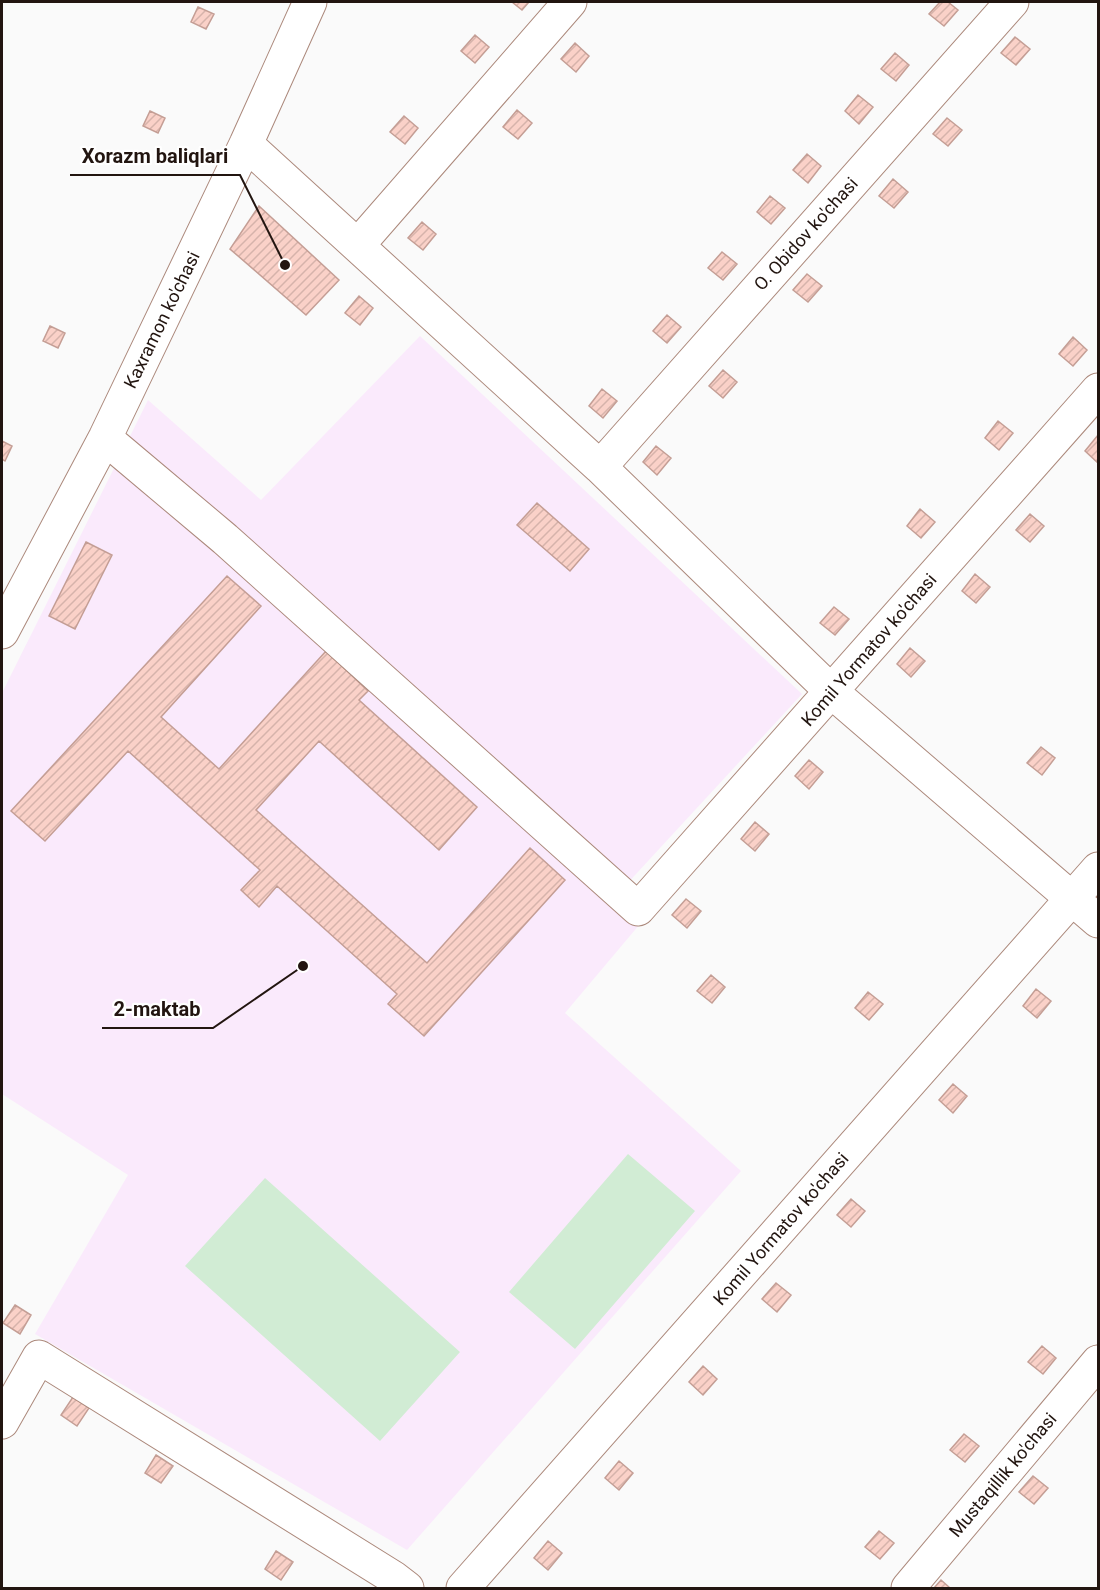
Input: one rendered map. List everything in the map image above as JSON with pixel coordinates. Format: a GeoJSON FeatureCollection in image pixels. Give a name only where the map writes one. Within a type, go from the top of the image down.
{"type":"FeatureCollection","features":[{"type":"Feature","properties":{"kind":"street","name":"Kaxramon ko'chasi"},"geometry":{"type":"LineString","coordinates":[[2,632],[105,438],[246,144],[310,2]]}},
{"type":"Feature","properties":{"kind":"street"},"geometry":{"type":"LineString","coordinates":[[358,245],[570,2]]}},
{"type":"Feature","properties":{"kind":"street","name":"O. Obidov ko'chasi"},"geometry":{"type":"LineString","coordinates":[[600,467],[1012,2]]}},
{"type":"Feature","properties":{"kind":"street"},"geometry":{"type":"LineString","coordinates":[[246,144],[600,467],[832,692],[1098,921]]}},
{"type":"Feature","properties":{"kind":"street","name":"Komil Yormatov ko'chasi"},"geometry":{"type":"LineString","coordinates":[[105,438],[234,547],[638,909],[1098,390]]}},
{"type":"Feature","properties":{"kind":"street","name":"Komil Yormatov ko'chasi"},"geometry":{"type":"LineString","coordinates":[[463,1588],[1098,869]]}},
{"type":"Feature","properties":{"kind":"street"},"geometry":{"type":"LineString","coordinates":[[2,1422],[39,1357],[396,1585]]}},
{"type":"Feature","properties":{"kind":"street","name":"Mustaqillik ko'chasi"},"geometry":{"type":"LineString","coordinates":[[908,1588],[1098,1362]]}},
{"type":"Feature","properties":{"kind":"shaded area"},"geometry":{"type":"Polygon","coordinates":[[[420,336],[802,694],[613,899],[645,918],[565,1013],[741,1171],[407,1550],[35,1334],[128,1175],[2,1094],[2,693],[148,400],[261,500],[420,336]]]}},
{"type":"Feature","properties":{"kind":"green space"},"geometry":{"type":"Polygon","coordinates":[[[628,1154],[695,1211],[575,1349],[509,1292],[628,1154]]]}},
{"type":"Feature","properties":{"kind":"green space"},"geometry":{"type":"Polygon","coordinates":[[[265,1178],[460,1352],[380,1441],[185,1266],[265,1178]]]}},
{"type":"Feature","properties":{"kind":"building"},"geometry":{"type":"Polygon","coordinates":[[[512,2],[529,2],[522,10],[512,2]]]}},
{"type":"Feature","properties":{"kind":"building"},"geometry":{"type":"Polygon","coordinates":[[[940,2],[948,2],[958,10],[944,26],[929,14],[940,2]]]}},
{"type":"Feature","properties":{"kind":"building"},"geometry":{"type":"Polygon","coordinates":[[[198,7],[214,14],[206,29],[191,22],[198,7]]]}},
{"type":"Feature","properties":{"kind":"building"},"geometry":{"type":"Polygon","coordinates":[[[475,35],[489,47],[475,63],[461,51],[475,35]]]}},
{"type":"Feature","properties":{"kind":"building"},"geometry":{"type":"Polygon","coordinates":[[[1015,37],[1030,49],[1016,65],[1001,53],[1015,37]]]}},
{"type":"Feature","properties":{"kind":"building"},"geometry":{"type":"Polygon","coordinates":[[[575,43],[589,56],[576,72],[561,59],[575,43]]]}},
{"type":"Feature","properties":{"kind":"building"},"geometry":{"type":"Polygon","coordinates":[[[895,53],[909,65],[896,81],[881,69],[895,53]]]}},
{"type":"Feature","properties":{"kind":"building"},"geometry":{"type":"Polygon","coordinates":[[[858,95],[873,107],[859,124],[845,111],[858,95]]]}},
{"type":"Feature","properties":{"kind":"building"},"geometry":{"type":"Polygon","coordinates":[[[517,110],[532,123],[518,139],[503,127],[517,110]]]}},
{"type":"Feature","properties":{"kind":"building"},"geometry":{"type":"Polygon","coordinates":[[[150,111],[165,118],[158,133],[143,126],[150,111]]]}},
{"type":"Feature","properties":{"kind":"building"},"geometry":{"type":"Polygon","coordinates":[[[404,116],[418,128],[405,144],[390,132],[404,116]]]}},
{"type":"Feature","properties":{"kind":"building"},"geometry":{"type":"Polygon","coordinates":[[[947,118],[962,130],[948,146],[933,134],[947,118]]]}},
{"type":"Feature","properties":{"kind":"building"},"geometry":{"type":"Polygon","coordinates":[[[807,154],[821,166],[808,183],[793,170],[807,154]]]}},
{"type":"Feature","properties":{"kind":"building"},"geometry":{"type":"Polygon","coordinates":[[[893,179],[908,192],[894,208],[879,196],[893,179]]]}},
{"type":"Feature","properties":{"kind":"building"},"geometry":{"type":"Polygon","coordinates":[[[770,196],[785,208],[771,224],[757,212],[770,196]]]}},
{"type":"Feature","properties":{"kind":"building"},"geometry":{"type":"Polygon","coordinates":[[[259,206],[339,280],[306,315],[230,249],[259,206]]]}},
{"type":"Feature","properties":{"kind":"building"},"geometry":{"type":"Polygon","coordinates":[[[422,222],[436,234],[423,250],[408,238],[422,222]]]}},
{"type":"Feature","properties":{"kind":"building"},"geometry":{"type":"Polygon","coordinates":[[[722,252],[737,264],[723,280],[708,268],[722,252]]]}},
{"type":"Feature","properties":{"kind":"building"},"geometry":{"type":"Polygon","coordinates":[[[807,274],[822,286],[808,302],[793,290],[807,274]]]}},
{"type":"Feature","properties":{"kind":"building"},"geometry":{"type":"Polygon","coordinates":[[[359,296],[373,308],[360,325],[345,313],[359,296]]]}},
{"type":"Feature","properties":{"kind":"building"},"geometry":{"type":"Polygon","coordinates":[[[667,315],[681,327],[667,343],[653,331],[667,315]]]}},
{"type":"Feature","properties":{"kind":"building"},"geometry":{"type":"Polygon","coordinates":[[[50,326],[65,333],[58,348],[43,341],[50,326]]]}},
{"type":"Feature","properties":{"kind":"building"},"geometry":{"type":"Polygon","coordinates":[[[1073,337],[1087,350],[1073,366],[1059,354],[1073,337]]]}},
{"type":"Feature","properties":{"kind":"building"},"geometry":{"type":"Polygon","coordinates":[[[723,370],[737,382],[723,398],[709,386],[723,370]]]}},
{"type":"Feature","properties":{"kind":"building"},"geometry":{"type":"Polygon","coordinates":[[[602,389],[617,401],[603,418],[589,406],[602,389]]]}},
{"type":"Feature","properties":{"kind":"building"},"geometry":{"type":"Polygon","coordinates":[[[998,421],[1013,433],[999,450],[985,438],[998,421]]]}},
{"type":"Feature","properties":{"kind":"building"},"geometry":{"type":"Polygon","coordinates":[[[1098,435],[1098,463],[1085,451],[1098,435]]]}},
{"type":"Feature","properties":{"kind":"building"},"geometry":{"type":"Polygon","coordinates":[[[2,441],[12,446],[5,461],[2,459],[2,441]]]}},
{"type":"Feature","properties":{"kind":"building"},"geometry":{"type":"Polygon","coordinates":[[[656,446],[671,458],[657,475],[643,462],[656,446]]]}},
{"type":"Feature","properties":{"kind":"building"},"geometry":{"type":"Polygon","coordinates":[[[537,503],[589,549],[570,571],[517,525],[537,503]]]}},
{"type":"Feature","properties":{"kind":"building"},"geometry":{"type":"Polygon","coordinates":[[[920,509],[935,522],[921,538],[907,526],[920,509]]]}},
{"type":"Feature","properties":{"kind":"building"},"geometry":{"type":"Polygon","coordinates":[[[1030,514],[1044,526],[1030,542],[1016,530],[1030,514]]]}},
{"type":"Feature","properties":{"kind":"building"},"geometry":{"type":"Polygon","coordinates":[[[86,542],[112,555],[75,629],[49,616],[86,542]]]}},
{"type":"Feature","properties":{"kind":"building"},"geometry":{"type":"Polygon","coordinates":[[[975,574],[990,587],[976,603],[962,591],[975,574]]]}},
{"type":"Feature","properties":{"kind":"building"},"geometry":{"type":"Polygon","coordinates":[[[227,576],[261,606],[161,717],[219,769],[326,651],[368,691],[359,700],[477,807],[439,850],[319,741],[256,810],[427,963],[530,848],[565,880],[424,1036],[388,1004],[397,994],[277,886],[259,907],[241,890],[260,870],[128,751],[45,841],[11,811],[227,576]]]}},
{"type":"Feature","properties":{"kind":"building"},"geometry":{"type":"Polygon","coordinates":[[[834,607],[849,619],[835,635],[820,623],[834,607]]]}},
{"type":"Feature","properties":{"kind":"building"},"geometry":{"type":"Polygon","coordinates":[[[910,648],[925,661],[911,677],[897,664],[910,648]]]}},
{"type":"Feature","properties":{"kind":"building"},"geometry":{"type":"Polygon","coordinates":[[[1041,747],[1055,758],[1042,775],[1027,763],[1041,747]]]}},
{"type":"Feature","properties":{"kind":"building"},"geometry":{"type":"Polygon","coordinates":[[[809,760],[823,772],[809,789],[795,776],[809,760]]]}},
{"type":"Feature","properties":{"kind":"building"},"geometry":{"type":"Polygon","coordinates":[[[755,822],[769,834],[755,851],[741,839],[755,822]]]}},
{"type":"Feature","properties":{"kind":"building"},"geometry":{"type":"Polygon","coordinates":[[[686,899],[701,911],[687,928],[672,915],[686,899]]]}},
{"type":"Feature","properties":{"kind":"building"},"geometry":{"type":"Polygon","coordinates":[[[711,975],[725,987],[712,1003],[697,991],[711,975]]]}},
{"type":"Feature","properties":{"kind":"building"},"geometry":{"type":"Polygon","coordinates":[[[1036,989],[1051,1001],[1037,1018],[1023,1006],[1036,989]]]}},
{"type":"Feature","properties":{"kind":"building"},"geometry":{"type":"Polygon","coordinates":[[[868,992],[883,1004],[869,1020],[855,1008],[868,992]]]}},
{"type":"Feature","properties":{"kind":"building"},"geometry":{"type":"Polygon","coordinates":[[[953,1084],[967,1096],[953,1113],[939,1100],[953,1084]]]}},
{"type":"Feature","properties":{"kind":"building"},"geometry":{"type":"Polygon","coordinates":[[[851,1199],[865,1211],[851,1227],[837,1215],[851,1199]]]}},
{"type":"Feature","properties":{"kind":"building"},"geometry":{"type":"Polygon","coordinates":[[[776,1283],[791,1295],[777,1312],[762,1299],[776,1283]]]}},
{"type":"Feature","properties":{"kind":"building"},"geometry":{"type":"Polygon","coordinates":[[[15,1305],[31,1315],[20,1334],[3,1323],[15,1305]]]}},
{"type":"Feature","properties":{"kind":"building"},"geometry":{"type":"Polygon","coordinates":[[[1042,1346],[1056,1358],[1043,1374],[1028,1362],[1042,1346]]]}},
{"type":"Feature","properties":{"kind":"building"},"geometry":{"type":"Polygon","coordinates":[[[703,1366],[717,1379],[703,1395],[689,1382],[703,1366]]]}},
{"type":"Feature","properties":{"kind":"building"},"geometry":{"type":"Polygon","coordinates":[[[73,1397],[89,1408],[77,1426],[61,1415],[73,1397]]]}},
{"type":"Feature","properties":{"kind":"building"},"geometry":{"type":"Polygon","coordinates":[[[964,1434],[979,1446],[965,1462],[950,1450],[964,1434]]]}},
{"type":"Feature","properties":{"kind":"building"},"geometry":{"type":"Polygon","coordinates":[[[156,1455],[173,1466],[161,1483],[145,1473],[156,1455]]]}},
{"type":"Feature","properties":{"kind":"building"},"geometry":{"type":"Polygon","coordinates":[[[619,1461],[633,1473],[619,1490],[605,1478],[619,1461]]]}},
{"type":"Feature","properties":{"kind":"building"},"geometry":{"type":"Polygon","coordinates":[[[1033,1476],[1048,1488],[1034,1504],[1019,1492],[1033,1476]]]}},
{"type":"Feature","properties":{"kind":"building"},"geometry":{"type":"Polygon","coordinates":[[[879,1531],[894,1543],[880,1559],[865,1547],[879,1531]]]}},
{"type":"Feature","properties":{"kind":"building"},"geometry":{"type":"Polygon","coordinates":[[[548,1541],[562,1553],[548,1570],[534,1558],[548,1541]]]}},
{"type":"Feature","properties":{"kind":"building"},"geometry":{"type":"Polygon","coordinates":[[[276,1551],[293,1562],[281,1580],[265,1569],[276,1551]]]}},
{"type":"Feature","properties":{"kind":"building"},"geometry":{"type":"Polygon","coordinates":[[[941,1580],[950,1588],[934,1588],[941,1580]]]}},
{"type":"Feature","properties":{"kind":"place","name":"Xorazm baliqlari"},"geometry":{"type":"Point","coordinates":[285,265]}},
{"type":"Feature","properties":{"kind":"place","name":"2-maktab"},"geometry":{"type":"Point","coordinates":[303,966]}}]}
